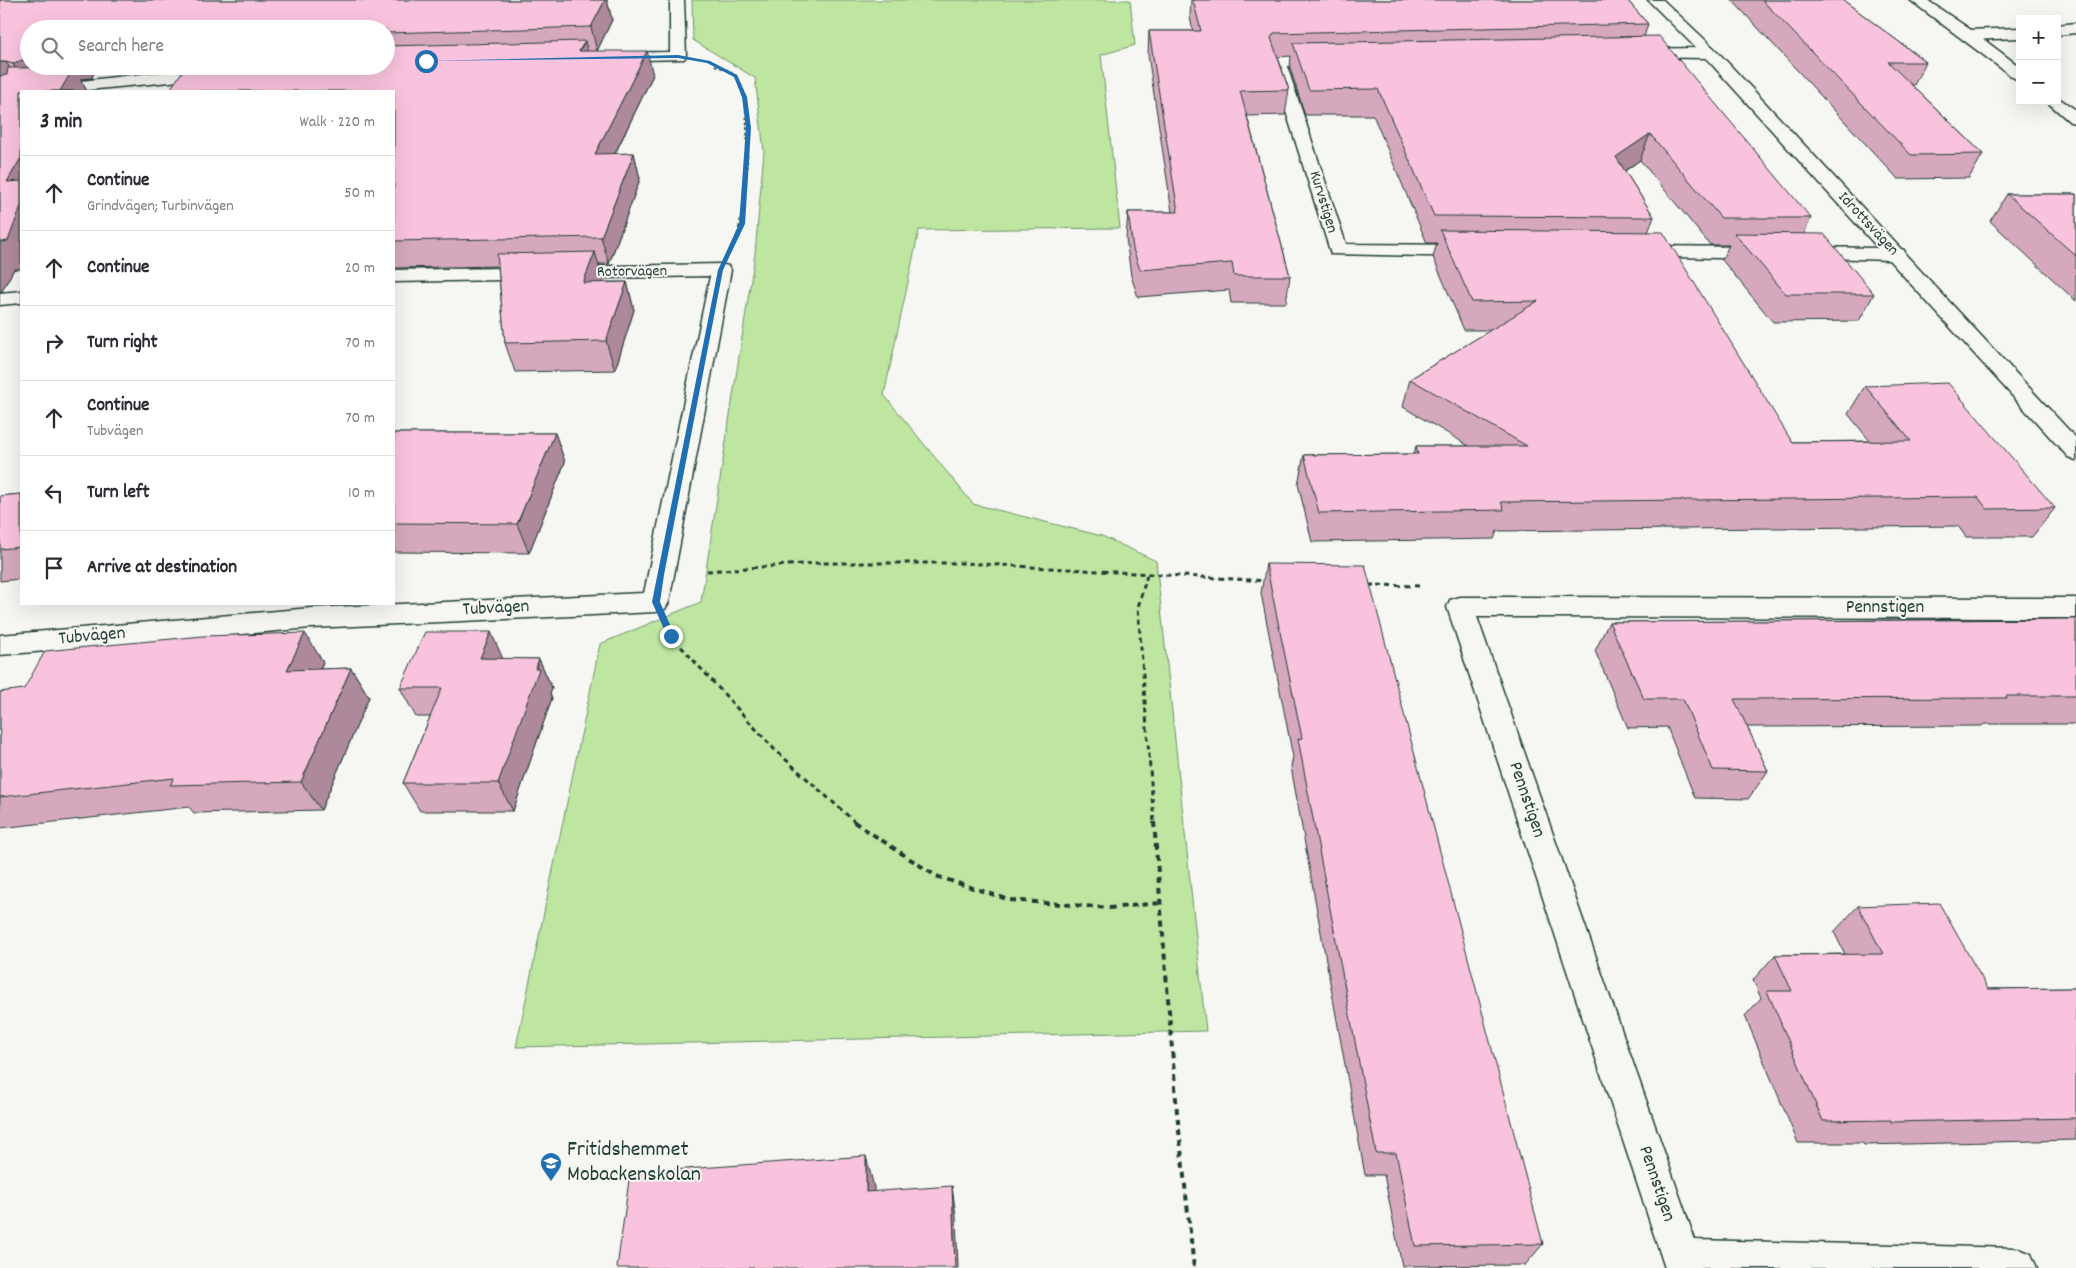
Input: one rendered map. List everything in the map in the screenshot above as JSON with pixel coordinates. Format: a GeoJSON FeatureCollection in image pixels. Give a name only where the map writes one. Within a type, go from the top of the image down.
{"type":"FeatureCollection","features":[{"type":"Feature","properties":{"kind":"street"},"geometry":{"type":"LineString","coordinates":[[591,58],[678,56],[678,0]]}},
{"type":"Feature","properties":{"kind":"street","name":"Idrottsvägen"},"geometry":{"type":"LineString","coordinates":[[1655,0],[1710,53],[2076,452]]}},
{"type":"Feature","properties":{"kind":"street"},"geometry":{"type":"LineString","coordinates":[[1917,0],[1969,35],[2016,72]]}},
{"type":"Feature","properties":{"kind":"street"},"geometry":{"type":"LineString","coordinates":[[2061,30],[2076,28]]}},
{"type":"Feature","properties":{"kind":"street"},"geometry":{"type":"LineString","coordinates":[[1969,35],[2016,33]]}},
{"type":"Feature","properties":{"kind":"street"},"geometry":{"type":"LineString","coordinates":[[1621,54],[1710,53]]}},
{"type":"Feature","properties":{"kind":"street","name":"Kurvstigen"},"geometry":{"type":"LineString","coordinates":[[1347,60],[1278,61],[1338,250],[1488,251]]}},
{"type":"Feature","properties":{"kind":"street"},"geometry":{"type":"LineString","coordinates":[[45,90],[151,78],[197,75]]}},
{"type":"Feature","properties":{"kind":"street"},"geometry":{"type":"LineString","coordinates":[[2059,105],[2076,118]]}},
{"type":"Feature","properties":{"kind":"street"},"geometry":{"type":"LineString","coordinates":[[1617,252],[1896,254]]}},
{"type":"Feature","properties":{"kind":"street"},"geometry":{"type":"LineString","coordinates":[[656,602],[720,270]]}},
{"type":"Feature","properties":{"kind":"street","name":"Rotorvägen"},"geometry":{"type":"LineString","coordinates":[[395,276],[720,270]]}},
{"type":"Feature","properties":{"kind":"street"},"geometry":{"type":"LineString","coordinates":[[0,299],[20,297]]}},
{"type":"Feature","properties":{"kind":"street","name":"Tubvägen"},"geometry":{"type":"LineString","coordinates":[[0,645],[311,618],[656,602]]}},
{"type":"Feature","properties":{"kind":"street","name":"Pennstigen"},"geometry":{"type":"LineString","coordinates":[[2017,1268],[1682,1260],[1460,607],[2076,608]]}},
{"type":"Feature","properties":{"kind":"path"},"geometry":{"type":"LineString","coordinates":[[678,56],[708,62],[736,76],[745,97],[748,128],[742,224],[720,270]]}},
{"type":"Feature","properties":{"kind":"path"},"geometry":{"type":"LineString","coordinates":[[660,575],[816,563],[965,563],[1274,582]]}},
{"type":"Feature","properties":{"kind":"path"},"geometry":{"type":"LineString","coordinates":[[1147,575],[1138,606],[1177,1112],[1194,1268]]}},
{"type":"Feature","properties":{"kind":"path"},"geometry":{"type":"LineString","coordinates":[[1361,585],[1445,586],[1460,607]]}},
{"type":"Feature","properties":{"kind":"path"},"geometry":{"type":"LineString","coordinates":[[656,602],[671,636],[774,749],[859,826],[936,876],[1010,900],[1109,908],[1160,903]]}},
{"type":"Feature","properties":{"kind":"green space"},"geometry":{"type":"Polygon","coordinates":[[[692,0],[1130,0],[1135,45],[1101,55],[1120,228],[919,230],[884,395],[973,504],[1102,536],[1156,561],[1206,1031],[516,1047],[600,644],[701,602],[755,254],[764,151],[755,78],[693,40],[692,0]]]}},
{"type":"Feature","properties":{"kind":"building"},"geometry":{"type":"Polygon","coordinates":[[[0,0],[605,0],[591,27],[395,33],[395,20],[20,20],[20,61],[13,64],[0,62],[0,0]]]}},
{"type":"Feature","properties":{"kind":"building"},"geometry":{"type":"Polygon","coordinates":[[[1193,0],[1627,0],[1648,24],[1274,33],[1271,38],[1289,90],[1240,91],[1290,276],[1234,276],[1232,263],[1140,270],[1133,249],[1128,212],[1178,212],[1149,31],[1201,31],[1193,0]]]}},
{"type":"Feature","properties":{"kind":"building"},"geometry":{"type":"Polygon","coordinates":[[[1762,0],[1843,0],[1926,62],[1888,62],[1983,154],[1911,155],[1762,0]]]}},
{"type":"Feature","properties":{"kind":"building"},"geometry":{"type":"Polygon","coordinates":[[[1659,36],[1811,218],[1721,218],[1650,134],[1616,157],[1654,217],[1434,216],[1378,89],[1309,90],[1293,43],[1659,36]]]}},
{"type":"Feature","properties":{"kind":"building"},"geometry":{"type":"Polygon","coordinates":[[[585,41],[579,51],[647,51],[595,154],[634,153],[601,237],[395,241],[395,90],[170,90],[180,75],[395,75],[395,46],[585,41]]]}},
{"type":"Feature","properties":{"kind":"building"},"geometry":{"type":"Polygon","coordinates":[[[8,68],[20,68],[20,75],[69,75],[61,90],[20,90],[20,160],[7,182],[20,181],[20,209],[8,241],[0,242],[0,76],[7,75],[8,68]]]}},
{"type":"Feature","properties":{"kind":"building"},"geometry":{"type":"Polygon","coordinates":[[[2007,194],[2076,194],[2076,256],[2007,194]]]}},
{"type":"Feature","properties":{"kind":"building"},"geometry":{"type":"Polygon","coordinates":[[[1440,230],[1663,232],[1792,442],[1911,441],[1865,386],[1948,383],[2055,508],[1987,509],[1978,497],[1501,502],[1504,510],[1319,513],[1304,455],[1418,454],[1416,446],[1527,446],[1410,379],[1538,301],[1472,302],[1440,230]]]}},
{"type":"Feature","properties":{"kind":"building"},"geometry":{"type":"Polygon","coordinates":[[[1734,233],[1824,234],[1874,294],[1786,294],[1734,233]]]}},
{"type":"Feature","properties":{"kind":"building"},"geometry":{"type":"Polygon","coordinates":[[[595,252],[583,283],[627,282],[606,341],[505,343],[497,254],[595,252]]]}},
{"type":"Feature","properties":{"kind":"building"},"geometry":{"type":"Polygon","coordinates":[[[395,433],[555,433],[517,524],[395,523],[395,433]]]}},
{"type":"Feature","properties":{"kind":"building"},"geometry":{"type":"Polygon","coordinates":[[[20,494],[20,547],[0,549],[0,496],[20,494]]]}},
{"type":"Feature","properties":{"kind":"building"},"geometry":{"type":"Polygon","coordinates":[[[1266,564],[1365,565],[1543,1244],[1415,1246],[1396,1153],[1376,1153],[1298,739],[1302,738],[1266,564]]]}},
{"type":"Feature","properties":{"kind":"building"},"geometry":{"type":"Polygon","coordinates":[[[2076,619],[2076,696],[1734,699],[1768,771],[1713,770],[1683,699],[1644,699],[1609,622],[2076,619]]]}},
{"type":"Feature","properties":{"kind":"building"},"geometry":{"type":"Polygon","coordinates":[[[425,632],[491,632],[480,658],[539,659],[535,669],[539,669],[498,783],[403,783],[442,688],[400,688],[425,632]]]}},
{"type":"Feature","properties":{"kind":"building"},"geometry":{"type":"Polygon","coordinates":[[[305,633],[287,670],[351,668],[301,782],[170,785],[174,778],[0,797],[0,692],[24,689],[45,651],[203,636],[305,633]]]}},
{"type":"Feature","properties":{"kind":"building"},"geometry":{"type":"Polygon","coordinates":[[[1939,903],[1988,989],[2076,988],[2076,1118],[1891,1122],[1891,1120],[1823,1121],[1767,991],[1792,991],[1775,955],[1883,954],[1858,906],[1939,903]]]}},
{"type":"Feature","properties":{"kind":"building"},"geometry":{"type":"Polygon","coordinates":[[[866,1156],[866,1192],[952,1186],[955,1268],[617,1268],[630,1173],[866,1156]]]}},
{"type":"Feature","properties":{"kind":"place","name":"Fritidshemmet Mobackenskolan"},"geometry":{"type":"Point","coordinates":[551,1182]}},
{"type":"Feature","properties":{"kind":"route"},"geometry":{"type":"LineString","coordinates":[[426,61],[678,56],[708,62],[736,76],[745,97],[748,128],[742,224],[734,246],[720,270],[656,602],[671,636]]}}]}
